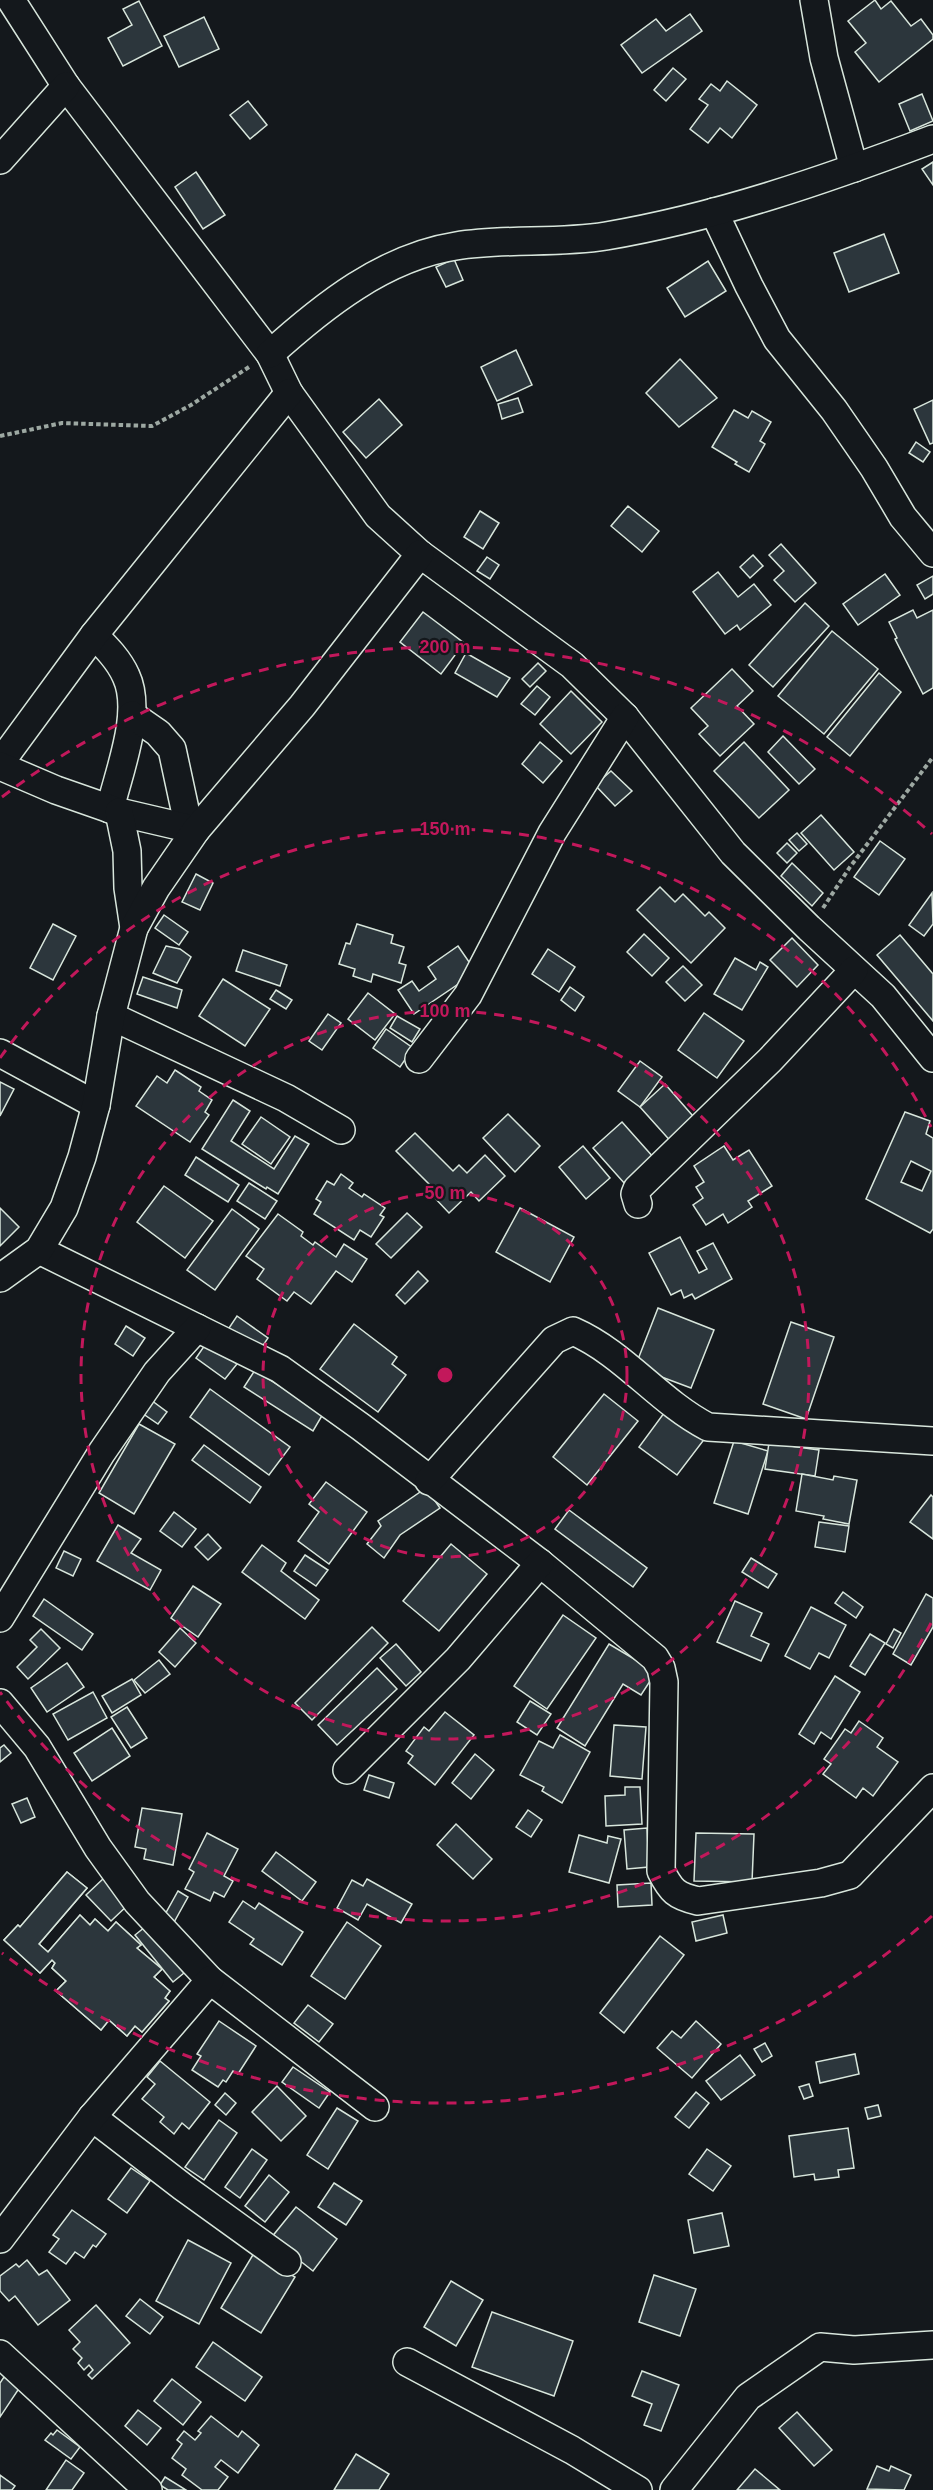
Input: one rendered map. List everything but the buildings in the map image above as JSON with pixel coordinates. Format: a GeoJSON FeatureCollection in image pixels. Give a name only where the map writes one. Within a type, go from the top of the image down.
{"type":"FeatureCollection","features":[{"type":"Feature","properties":{"kind":"street"},"geometry":{"type":"LineString","coordinates":[[11,0],[66,86],[270,354],[289,393],[378,516],[420,554],[572,665],[625,717],[733,853],[809,928],[883,996],[933,1058]]}},
{"type":"Feature","properties":{"kind":"street"},"geometry":{"type":"LineString","coordinates":[[814,0],[824,58],[854,168]]}},
{"type":"Feature","properties":{"kind":"street"},"geometry":{"type":"LineString","coordinates":[[0,160],[66,86]]}},
{"type":"Feature","properties":{"kind":"street"},"geometry":{"type":"LineString","coordinates":[[270,354],[311,317],[369,279],[409,258],[456,246],[605,236],[714,212],[854,168],[933,139]]}},
{"type":"Feature","properties":{"kind":"street"},"geometry":{"type":"LineString","coordinates":[[714,212],[777,339],[834,410],[874,468],[903,517],[933,553]]}},
{"type":"Feature","properties":{"kind":"street"},"geometry":{"type":"LineString","coordinates":[[193,829],[115,810],[0,765],[94,635],[289,393]]}},
{"type":"Feature","properties":{"kind":"street"},"geometry":{"type":"LineString","coordinates":[[0,1278],[39,1250],[64,1208],[82,1157],[96,1105],[111,1016],[134,928],[156,888],[193,829],[302,706],[420,554]]}},
{"type":"Feature","properties":{"kind":"street"},"geometry":{"type":"LineString","coordinates":[[94,635],[108,649],[126,676],[132,697],[132,715],[115,810],[127,851],[128,888],[134,928]]}},
{"type":"Feature","properties":{"kind":"street"},"geometry":{"type":"LineString","coordinates":[[132,715],[158,733],[172,749],[193,829]]}},
{"type":"Feature","properties":{"kind":"street"},"geometry":{"type":"LineString","coordinates":[[419,1059],[468,995],[552,832],[625,717]]}},
{"type":"Feature","properties":{"kind":"street"},"geometry":{"type":"LineString","coordinates":[[638,1204],[635,1194],[637,1189],[770,1059],[854,970]]}},
{"type":"Feature","properties":{"kind":"street"},"geometry":{"type":"LineString","coordinates":[[111,1016],[286,1098],[341,1130]]}},
{"type":"Feature","properties":{"kind":"street"},"geometry":{"type":"LineString","coordinates":[[0,1053],[96,1105]]}},
{"type":"Feature","properties":{"kind":"street"},"geometry":{"type":"LineString","coordinates":[[39,1250],[280,1370],[361,1427],[429,1481],[540,1563],[655,1658],[662,1668],[664,1682],[661,1871],[669,1886],[680,1897],[698,1901],[821,1883],[850,1875],[933,1788]]}},
{"type":"Feature","properties":{"kind":"street"},"geometry":{"type":"LineString","coordinates":[[0,1618],[102,1452],[157,1372],[197,1328]]}},
{"type":"Feature","properties":{"kind":"street"},"geometry":{"type":"LineString","coordinates":[[429,1481],[554,1340],[573,1331],[610,1352],[686,1416],[708,1427],[933,1441]]}},
{"type":"Feature","properties":{"kind":"street"},"geometry":{"type":"LineString","coordinates":[[346,1770],[458,1659],[540,1563]]}},
{"type":"Feature","properties":{"kind":"street"},"geometry":{"type":"LineString","coordinates":[[0,1703],[37,1747],[98,1848],[137,1902],[210,1980],[375,2107]]}},
{"type":"Feature","properties":{"kind":"street"},"geometry":{"type":"LineString","coordinates":[[0,2239],[92,2117],[210,1980]]}},
{"type":"Feature","properties":{"kind":"street"},"geometry":{"type":"LineString","coordinates":[[92,2117],[183,2187],[287,2262]]}},
{"type":"Feature","properties":{"kind":"street"},"geometry":{"type":"LineString","coordinates":[[674,2490],[748,2397],[820,2347],[854,2350],[933,2345]]}},
{"type":"Feature","properties":{"kind":"street"},"geometry":{"type":"LineString","coordinates":[[0,2354],[148,2490]]}},
{"type":"Feature","properties":{"kind":"street"},"geometry":{"type":"LineString","coordinates":[[407,2362],[572,2450],[638,2490]]}},
{"type":"Feature","properties":{"kind":"path"},"geometry":{"type":"LineString","coordinates":[[0,436],[62,423],[152,426],[190,405],[270,354]]}},
{"type":"Feature","properties":{"kind":"path"},"geometry":{"type":"LineString","coordinates":[[809,928],[850,867],[933,757]]}}]}
